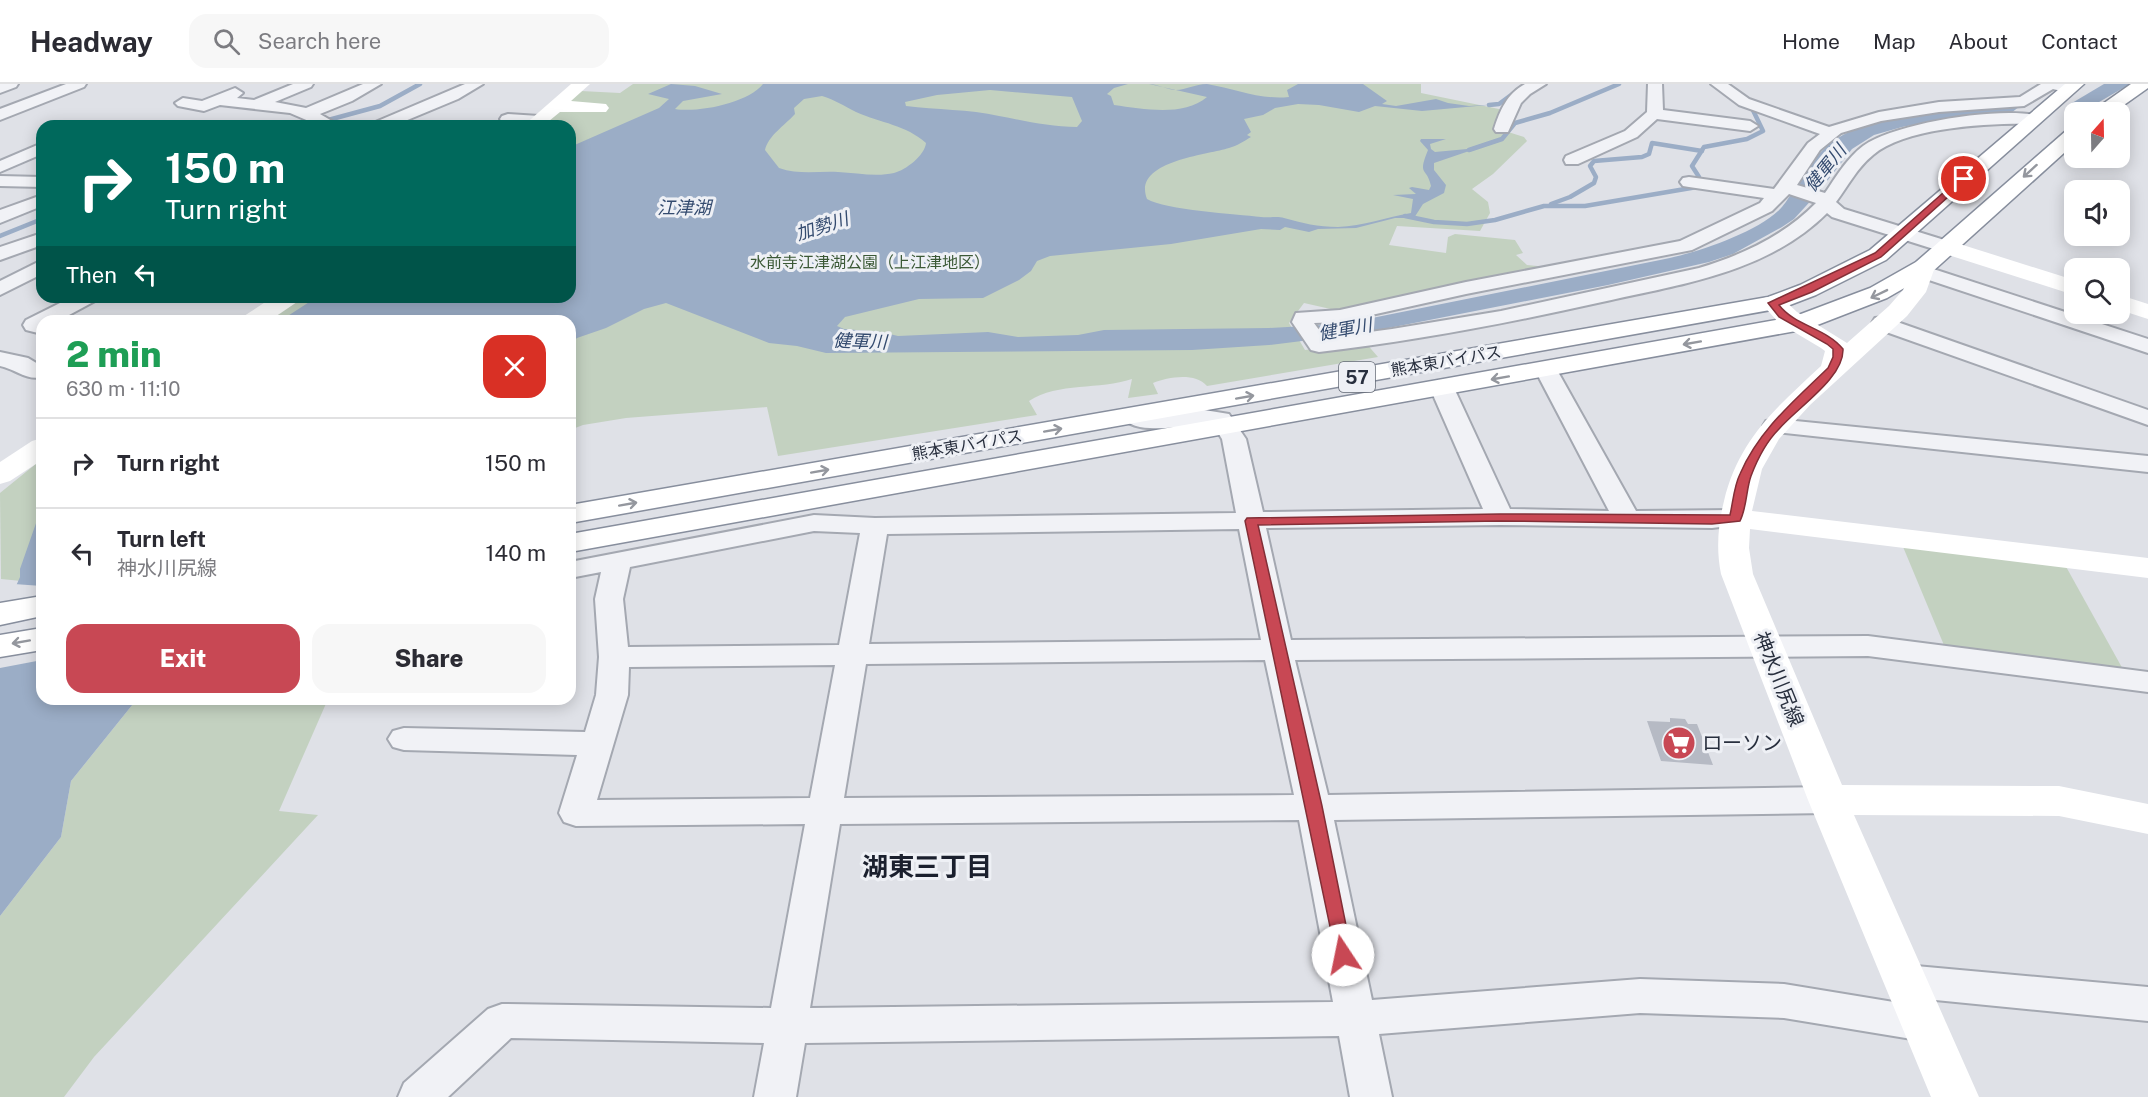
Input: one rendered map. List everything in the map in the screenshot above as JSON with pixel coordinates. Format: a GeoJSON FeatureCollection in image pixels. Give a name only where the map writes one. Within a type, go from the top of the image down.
{"type":"FeatureCollection","features":[{"type":"Feature","properties":{"kind":"main road"},"geometry":{"type":"LineString","coordinates":[[540,120],[581,84]]}},
{"type":"Feature","properties":{"kind":"main road"},"geometry":{"type":"LineString","coordinates":[[2117,102],[2142,84]]}},
{"type":"Feature","properties":{"kind":"main road","name":"熊本東バイパス"},"geometry":{"type":"LineString","coordinates":[[576,513],[1773,303],[1819,285],[1878,255],[2072,86]]}},
{"type":"Feature","properties":{"kind":"main road"},"geometry":{"type":"LineString","coordinates":[[556,106],[600,108]]}},
{"type":"Feature","properties":{"kind":"main road","name":"熊本東バイパス"},"geometry":{"type":"LineString","coordinates":[[576,542],[809,512],[1228,426],[1798,324],[1863,302],[1902,283],[1922,269],[2064,143]]}},
{"type":"Feature","properties":{"kind":"main road"},"geometry":{"type":"LineString","coordinates":[[1947,247],[2064,285]]}},
{"type":"Feature","properties":{"kind":"main road","name":"神水川尻線"},"geometry":{"type":"LineString","coordinates":[[1922,269],[1914,292],[1898,311],[1833,369],[1775,426],[1753,457],[1745,476],[1735,518],[1733,557],[1737,574],[1828,800],[1955,1097]]}},
{"type":"Feature","properties":{"kind":"main road"},"geometry":{"type":"LineString","coordinates":[[262,315],[280,303]]}},
{"type":"Feature","properties":{"kind":"main road"},"geometry":{"type":"LineString","coordinates":[[1773,303],[1782,315],[1831,341],[1838,349],[1838,357],[1833,369]]}},
{"type":"Feature","properties":{"kind":"main road"},"geometry":{"type":"LineString","coordinates":[[2130,306],[2148,312]]}},
{"type":"Feature","properties":{"kind":"main road"},"geometry":{"type":"LineString","coordinates":[[0,475],[36,451]]}},
{"type":"Feature","properties":{"kind":"main road"},"geometry":{"type":"LineString","coordinates":[[1735,518],[2148,568]]}},
{"type":"Feature","properties":{"kind":"main road"},"geometry":{"type":"LineString","coordinates":[[0,614],[36,607]]}},
{"type":"Feature","properties":{"kind":"main road"},"geometry":{"type":"LineString","coordinates":[[0,646],[36,640]]}},
{"type":"Feature","properties":{"kind":"main road"},"geometry":{"type":"LineString","coordinates":[[1828,800],[2059,801],[2148,819]]}},
{"type":"Feature","properties":{"kind":"street"},"geometry":{"type":"LineString","coordinates":[[0,90],[11,84]]}},
{"type":"Feature","properties":{"kind":"street"},"geometry":{"type":"LineString","coordinates":[[0,115],[79,84]]}},
{"type":"Feature","properties":{"kind":"street"},"geometry":{"type":"LineString","coordinates":[[257,104],[306,84]]}},
{"type":"Feature","properties":{"kind":"street"},"geometry":{"type":"LineString","coordinates":[[219,100],[257,104],[311,120],[374,84]]}},
{"type":"Feature","properties":{"kind":"street"},"geometry":{"type":"LineString","coordinates":[[394,120],[476,84]]}},
{"type":"Feature","properties":{"kind":"street"},"geometry":{"type":"LineString","coordinates":[[1502,129],[1508,108],[1517,97],[1536,84]]}},
{"type":"Feature","properties":{"kind":"street"},"geometry":{"type":"LineString","coordinates":[[1572,160],[1631,134],[1654,114],[1655,84]]}},
{"type":"Feature","properties":{"kind":"street"},"geometry":{"type":"LineString","coordinates":[[1718,84],[1744,102],[1831,133]]}},
{"type":"Feature","properties":{"kind":"street"},"geometry":{"type":"LineString","coordinates":[[2033,119],[1990,117],[1959,121],[1918,130],[1886,141],[1866,152],[1805,222],[1770,245],[1737,262],[1675,279],[1535,311],[1359,341],[1318,345],[1303,322],[1303,317],[1340,316],[1466,288],[1685,246],[1766,207],[1782,191],[1814,147],[1831,133],[1879,117],[1939,107],[2024,101],[2051,84],[2072,86]]}},
{"type":"Feature","properties":{"kind":"street"},"geometry":{"type":"LineString","coordinates":[[183,103],[204,106],[246,88]]}},
{"type":"Feature","properties":{"kind":"street"},"geometry":{"type":"LineString","coordinates":[[0,90],[44,97]]}},
{"type":"Feature","properties":{"kind":"street"},"geometry":{"type":"LineString","coordinates":[[1654,114],[1750,126]]}},
{"type":"Feature","properties":{"kind":"street"},"geometry":{"type":"LineString","coordinates":[[508,119],[515,120]]}},
{"type":"Feature","properties":{"kind":"street"},"geometry":{"type":"LineString","coordinates":[[0,167],[36,151]]}},
{"type":"Feature","properties":{"kind":"street"},"geometry":{"type":"LineString","coordinates":[[0,181],[36,182]]}},
{"type":"Feature","properties":{"kind":"street"},"geometry":{"type":"LineString","coordinates":[[1689,182],[1782,191],[1823,200],[1838,213],[1947,247]]}},
{"type":"Feature","properties":{"kind":"street"},"geometry":{"type":"LineString","coordinates":[[0,217],[36,202]]}},
{"type":"Feature","properties":{"kind":"street"},"geometry":{"type":"LineString","coordinates":[[0,254],[36,241]]}},
{"type":"Feature","properties":{"kind":"street"},"geometry":{"type":"LineString","coordinates":[[0,289],[36,269]]}},
{"type":"Feature","properties":{"kind":"street"},"geometry":{"type":"LineString","coordinates":[[1922,269],[2148,346]]}},
{"type":"Feature","properties":{"kind":"street"},"geometry":{"type":"LineString","coordinates":[[53,315],[76,303]]}},
{"type":"Feature","properties":{"kind":"street"},"geometry":{"type":"LineString","coordinates":[[1883,323],[2148,418]]}},
{"type":"Feature","properties":{"kind":"street"},"geometry":{"type":"LineString","coordinates":[[0,359],[20,363],[36,372]]}},
{"type":"Feature","properties":{"kind":"street"},"geometry":{"type":"LineString","coordinates":[[1546,370],[1626,519]]}},
{"type":"Feature","properties":{"kind":"street"},"geometry":{"type":"LineString","coordinates":[[1442,388],[1500,517]]}},
{"type":"Feature","properties":{"kind":"street"},"geometry":{"type":"LineString","coordinates":[[1133,416],[1157,423],[1209,416],[1221,419],[1228,426],[1234,440],[1278,650],[1314,806],[1371,1097]]}},
{"type":"Feature","properties":{"kind":"street"},"geometry":{"type":"LineString","coordinates":[[1775,426],[2148,464]]}},
{"type":"Feature","properties":{"kind":"street"},"geometry":{"type":"LineString","coordinates":[[576,569],[617,561],[809,512],[874,526],[1500,517],[1712,520],[1735,518]]}},
{"type":"Feature","properties":{"kind":"street"},"geometry":{"type":"LineString","coordinates":[[776,1097],[874,526]]}},
{"type":"Feature","properties":{"kind":"street"},"geometry":{"type":"LineString","coordinates":[[617,561],[609,599],[614,657],[612,695],[576,813],[1828,800]]}},
{"type":"Feature","properties":{"kind":"street"},"geometry":{"type":"LineString","coordinates":[[614,657],[1765,645],[1868,646],[2148,682]]}},
{"type":"Feature","properties":{"kind":"street"},"geometry":{"type":"LineString","coordinates":[[404,738],[597,744]]}},
{"type":"Feature","properties":{"kind":"street"},"geometry":{"type":"LineString","coordinates":[[1905,981],[2148,1004]]}},
{"type":"Feature","properties":{"kind":"street"},"geometry":{"type":"LineString","coordinates":[[419,1097],[502,1021],[788,1026],[1356,1019],[1640,996],[1784,1001],[1924,1024]]}},
{"type":"Feature","properties":{"kind":"green space","name":"水前寺江津湖公園（上江津地区）"},"geometry":{"type":"Polygon","coordinates":[[[633,84],[1421,84],[1421,93],[1499,109],[1502,111],[1505,131],[1524,137],[1527,141],[1493,174],[1472,189],[1488,202],[1490,213],[1480,231],[1397,226],[1389,245],[1446,253],[1448,237],[1455,234],[1515,240],[1523,253],[1516,255],[1527,265],[1558,268],[1335,310],[1304,303],[1289,323],[1305,350],[1365,342],[1378,357],[1207,386],[1189,377],[1166,379],[1153,383],[1158,394],[1128,398],[1132,379],[1053,391],[1029,401],[1037,415],[778,456],[767,407],[626,418],[576,428],[576,315],[272,315],[292,303],[576,303],[576,120],[547,120],[581,91],[620,93],[633,84]]]}},
{"type":"Feature","properties":{"kind":"green space"},"geometry":{"type":"Polygon","coordinates":[[[36,464],[36,582],[1,579],[0,493],[36,464]]]}},
{"type":"Feature","properties":{"kind":"green space"},"geometry":{"type":"Polygon","coordinates":[[[1901,542],[2064,563],[2125,673],[1946,650],[1901,542]]]}},
{"type":"Feature","properties":{"kind":"green space"},"geometry":{"type":"Polygon","coordinates":[[[132,705],[325,705],[279,811],[318,815],[94,1057],[64,1097],[0,1097],[0,916],[61,837],[71,781],[132,705]]]}},
{"type":"Feature","properties":{"kind":"water","name":"江津湖"},"geometry":{"type":"Polygon","coordinates":[[[671,84],[695,86],[722,94],[683,101],[675,109],[685,110],[709,108],[735,101],[756,91],[763,84],[1128,84],[1114,88],[1107,94],[1111,96],[1114,105],[1163,110],[1187,107],[1207,97],[1176,90],[1203,84],[1278,98],[1289,97],[1287,90],[1298,84],[1363,84],[1387,101],[1382,104],[1396,106],[1436,99],[1469,106],[1499,104],[1422,111],[1375,106],[1359,112],[1298,104],[1275,108],[1263,115],[1244,119],[1251,132],[1247,135],[1251,137],[1232,147],[1189,157],[1161,168],[1150,176],[1145,186],[1147,199],[1184,209],[1282,217],[1324,226],[1347,226],[1411,213],[1413,199],[1393,195],[1416,194],[1409,188],[1429,190],[1431,186],[1423,168],[1428,150],[1420,141],[1421,139],[1446,139],[1430,144],[1431,149],[1435,152],[1478,148],[1434,163],[1434,170],[1446,185],[1444,193],[1423,204],[1414,218],[1395,218],[1356,228],[1318,229],[1309,232],[1285,227],[1280,230],[1261,229],[1171,244],[1050,256],[1037,261],[1031,271],[1019,280],[983,298],[919,299],[845,317],[837,326],[844,329],[898,336],[988,332],[1018,337],[1078,335],[1104,330],[1323,325],[1367,319],[1678,256],[1724,241],[1768,219],[1784,204],[1793,192],[1793,187],[1825,148],[1844,135],[1866,125],[1920,112],[2024,103],[2011,113],[1953,117],[1874,135],[1852,149],[1794,219],[1733,254],[1709,262],[1608,285],[1358,334],[1269,345],[1192,350],[826,353],[797,346],[769,343],[666,303],[644,309],[606,328],[576,339],[576,315],[289,315],[308,303],[576,303],[576,144],[659,108],[669,99],[648,94],[671,84]],[[990,90],[937,95],[905,102],[906,106],[976,112],[1057,126],[1077,127],[1082,121],[1072,97],[990,90]],[[822,96],[804,99],[794,108],[795,114],[777,131],[765,150],[779,168],[801,172],[887,174],[909,165],[925,148],[926,143],[910,132],[865,116],[822,96]]]}},
{"type":"Feature","properties":{"kind":"water"},"geometry":{"type":"Polygon","coordinates":[[[2104,84],[2130,84],[2099,102],[2074,102],[2104,84]]]}},
{"type":"Feature","properties":{"kind":"water"},"geometry":{"type":"Polygon","coordinates":[[[36,523],[36,705],[132,705],[71,781],[61,837],[0,916],[0,622],[20,577],[20,569],[36,523]]]}},
{"type":"Feature","properties":{"kind":"pier"},"geometry":{"type":"Polygon","coordinates":[[[14,584],[36,586],[36,661],[0,668],[0,614],[14,584]]]}},
{"type":"Feature","properties":{"kind":"building","name":"ローソン"},"geometry":{"type":"Polygon","coordinates":[[[1670,718],[1685,719],[1688,724],[1697,724],[1713,765],[1661,761],[1647,721],[1670,722],[1670,718]]]}},
{"type":"Feature","properties":{"kind":"waterway"},"geometry":{"type":"LineString","coordinates":[[328,120],[380,106],[420,84]]}},
{"type":"Feature","properties":{"kind":"waterway"},"geometry":{"type":"LineString","coordinates":[[1489,105],[1499,104],[1526,84]]}},
{"type":"Feature","properties":{"kind":"waterway"},"geometry":{"type":"LineString","coordinates":[[1469,150],[1502,139],[1515,123],[1550,113],[1619,84]]}},
{"type":"Feature","properties":{"kind":"waterway"},"geometry":{"type":"LineString","coordinates":[[1702,151],[1704,147],[1747,139],[1763,131],[1750,104]]}},
{"type":"Feature","properties":{"kind":"waterway"},"geometry":{"type":"LineString","coordinates":[[1551,204],[1570,197],[1594,183],[1596,177],[1590,166],[1594,161],[1642,157],[1649,154],[1652,143],[1702,151]]}},
{"type":"Feature","properties":{"kind":"waterway"},"geometry":{"type":"LineString","coordinates":[[1405,216],[1434,222],[1467,224],[1495,220],[1544,206],[1585,206],[1697,187],[1699,177],[1692,166],[1702,151]]}},
{"type":"Feature","properties":{"kind":"waterway"},"geometry":{"type":"LineString","coordinates":[[0,236],[36,221]]}},
{"type":"Feature","properties":{"kind":"place","name":"ローソン"},"geometry":{"type":"Point","coordinates":[1679,743]}},
{"type":"Feature","properties":{"kind":"district","name":"湖東三丁目"},"geometry":{"type":"Point","coordinates":[927,866]}},
{"type":"Feature","properties":{"kind":"route"},"geometry":{"type":"LineString","coordinates":[[1343,955],[1314,806],[1251,521],[1500,517],[1712,520],[1735,518],[1745,476],[1763,440],[1833,369],[1838,357],[1838,349],[1831,341],[1782,315],[1773,303],[1808,290],[1878,255],[1964,179]]}},
{"type":"Feature","properties":{"kind":"water label","name":"健軍川"},"geometry":{"type":"Point","coordinates":[1825,168]}},
{"type":"Feature","properties":{"kind":"water label","name":"加勢川"},"geometry":{"type":"Point","coordinates":[822,226]}},
{"type":"Feature","properties":{"kind":"water label","name":"健軍川"},"geometry":{"type":"Point","coordinates":[1345,329]}},
{"type":"Feature","properties":{"kind":"water label","name":"健軍川"},"geometry":{"type":"Point","coordinates":[860,341]}}]}
